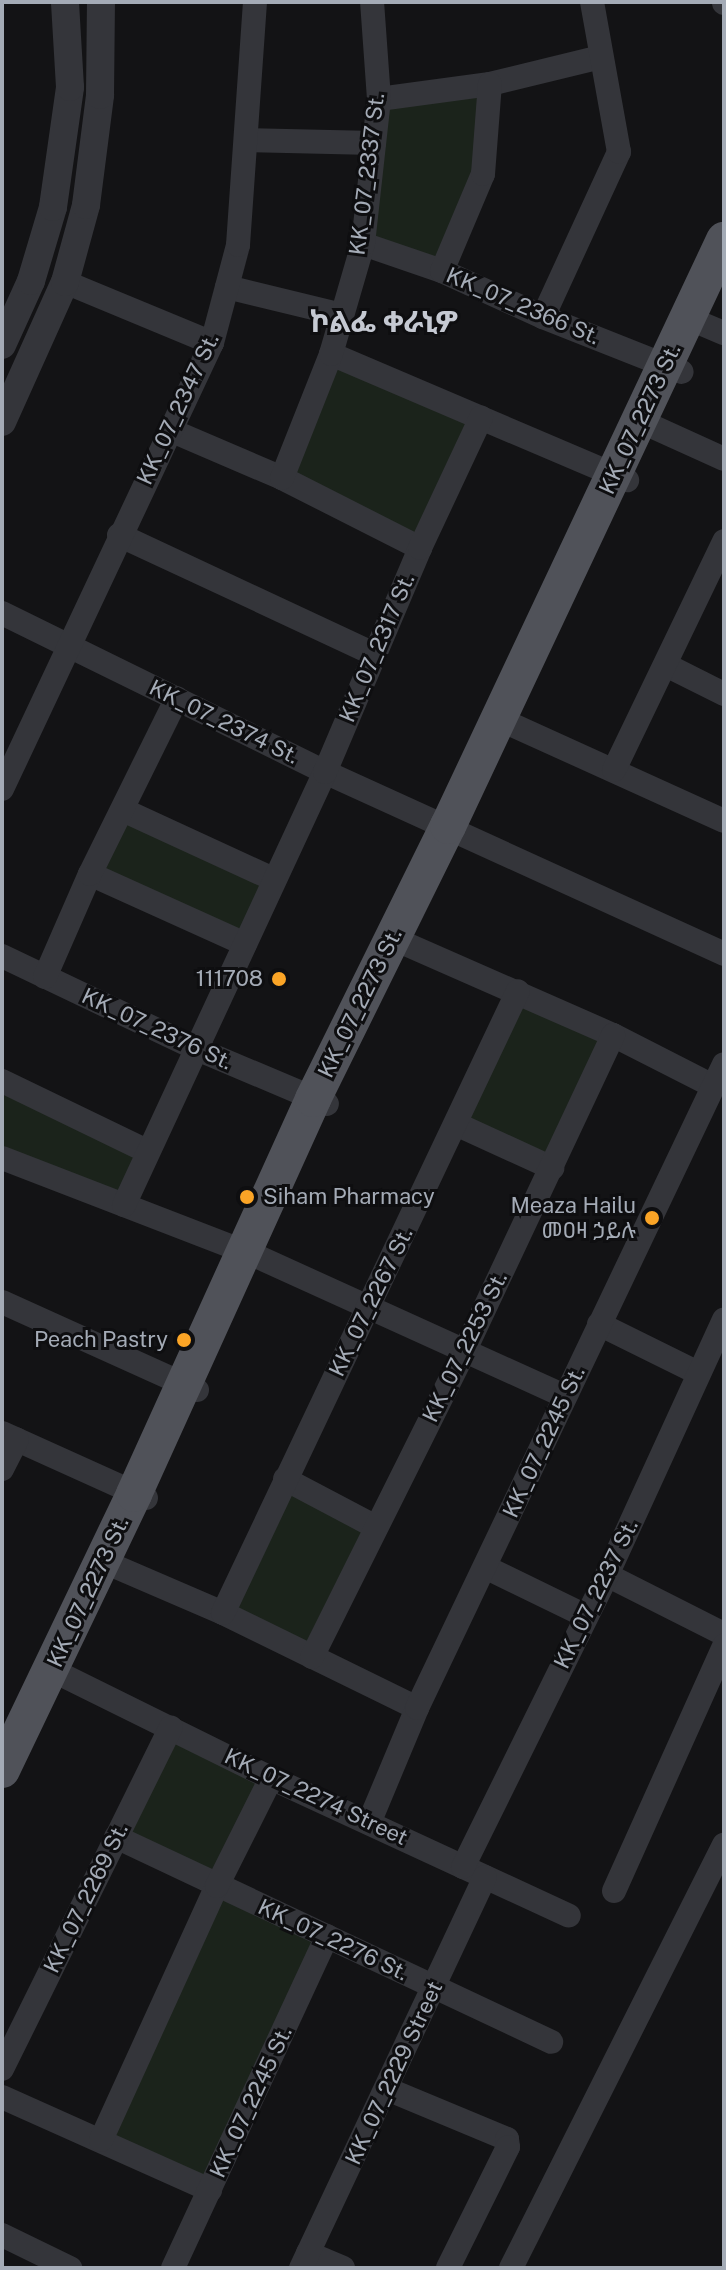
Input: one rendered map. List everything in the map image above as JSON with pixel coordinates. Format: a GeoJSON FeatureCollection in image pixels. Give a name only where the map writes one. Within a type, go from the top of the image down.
{"type":"FeatureCollection","features":[{"type":"Feature","properties":{"kind":"main road","name":"KK_07_2273 St."},"geometry":{"type":"LineString","coordinates":[[705,325],[724,240]]}},
{"type":"Feature","properties":{"kind":"main road","name":"KK_07_2273 St."},"geometry":{"type":"LineString","coordinates":[[4,1782],[141,1496],[320,1102],[674,368],[705,325],[724,281]]}},
{"type":"Feature","properties":{"kind":"street"},"geometry":{"type":"LineString","coordinates":[[2,345],[35,270],[53,207],[70,87],[65,2]]}},
{"type":"Feature","properties":{"kind":"street"},"geometry":{"type":"LineString","coordinates":[[2,422],[65,282],[92,166],[100,95],[101,2]]}},
{"type":"Feature","properties":{"kind":"street","name":"KK_07_2347 St."},"geometry":{"type":"LineString","coordinates":[[2,789],[212,343],[238,245],[255,2]]}},
{"type":"Feature","properties":{"kind":"street","name":"KK_07_2337 St."},"geometry":{"type":"LineString","coordinates":[[282,478],[331,354],[363,244],[379,99],[372,2]]}},
{"type":"Feature","properties":{"kind":"street"},"geometry":{"type":"LineString","coordinates":[[543,317],[619,152],[592,2]]}},
{"type":"Feature","properties":{"kind":"street"},"geometry":{"type":"LineString","coordinates":[[379,99],[490,84],[601,57]]}},
{"type":"Feature","properties":{"kind":"street"},"geometry":{"type":"LineString","coordinates":[[442,271],[483,174],[490,84]]}},
{"type":"Feature","properties":{"kind":"street"},"geometry":{"type":"LineString","coordinates":[[246,140],[374,143]]}},
{"type":"Feature","properties":{"kind":"street","name":"KK_07_2366 St."},"geometry":{"type":"LineString","coordinates":[[363,244],[442,271],[543,317],[674,368]]}},
{"type":"Feature","properties":{"kind":"street"},"geometry":{"type":"LineString","coordinates":[[65,282],[212,343]]}},
{"type":"Feature","properties":{"kind":"street"},"geometry":{"type":"LineString","coordinates":[[227,287],[342,315]]}},
{"type":"Feature","properties":{"kind":"street"},"geometry":{"type":"LineString","coordinates":[[331,354],[622,478]]}},
{"type":"Feature","properties":{"kind":"street","name":"KK_07_2317 St."},"geometry":{"type":"LineString","coordinates":[[124,1205],[325,772],[420,548],[481,418]]}},
{"type":"Feature","properties":{"kind":"street"},"geometry":{"type":"LineString","coordinates":[[647,424],[724,459]]}},
{"type":"Feature","properties":{"kind":"street"},"geometry":{"type":"LineString","coordinates":[[170,430],[282,478],[420,548]]}},
{"type":"Feature","properties":{"kind":"street"},"geometry":{"type":"LineString","coordinates":[[119,535],[374,654]]}},
{"type":"Feature","properties":{"kind":"street"},"geometry":{"type":"LineString","coordinates":[[614,770],[666,665],[716,579],[724,541]]}},
{"type":"Feature","properties":{"kind":"street","name":"KK_07_2374 St."},"geometry":{"type":"LineString","coordinates":[[2,613],[325,772],[724,954]]}},
{"type":"Feature","properties":{"kind":"street"},"geometry":{"type":"LineString","coordinates":[[666,665],[724,694]]}},
{"type":"Feature","properties":{"kind":"street"},"geometry":{"type":"LineString","coordinates":[[45,977],[90,874],[177,698]]}},
{"type":"Feature","properties":{"kind":"street"},"geometry":{"type":"LineString","coordinates":[[505,722],[724,821]]}},
{"type":"Feature","properties":{"kind":"street"},"geometry":{"type":"LineString","coordinates":[[123,810],[273,879]]}},
{"type":"Feature","properties":{"kind":"street"},"geometry":{"type":"LineString","coordinates":[[90,874],[245,944]]}},
{"type":"Feature","properties":{"kind":"street"},"geometry":{"type":"LineString","coordinates":[[400,941],[613,1035],[713,1086]]}},
{"type":"Feature","properties":{"kind":"street","name":"KK_07_2376 St."},"geometry":{"type":"LineString","coordinates":[[2,956],[197,1049],[320,1102]]}},
{"type":"Feature","properties":{"kind":"street","name":"KK_07_2267 St."},"geometry":{"type":"LineString","coordinates":[[223,1613],[518,991]]}},
{"type":"Feature","properties":{"kind":"street","name":"KK_07_2253 St."},"geometry":{"type":"LineString","coordinates":[[312,1657],[465,1350],[613,1035]]}},
{"type":"Feature","properties":{"kind":"street","name":"KK_07_2245 St."},"geometry":{"type":"LineString","coordinates":[[369,1823],[417,1708],[724,1064]]}},
{"type":"Feature","properties":{"kind":"street"},"geometry":{"type":"LineString","coordinates":[[2,1081],[147,1151]]}},
{"type":"Feature","properties":{"kind":"street"},"geometry":{"type":"LineString","coordinates":[[456,1124],[552,1168]]}},
{"type":"Feature","properties":{"kind":"street"},"geometry":{"type":"LineString","coordinates":[[2,1158],[250,1254],[565,1396]]}},
{"type":"Feature","properties":{"kind":"street"},"geometry":{"type":"LineString","coordinates":[[2,1302],[191,1387]]}},
{"type":"Feature","properties":{"kind":"street","name":"KK_07_2237 St."},"geometry":{"type":"LineString","coordinates":[[474,1872],[586,1616],[724,1320]]}},
{"type":"Feature","properties":{"kind":"street"},"geometry":{"type":"LineString","coordinates":[[599,1324],[698,1373]]}},
{"type":"Feature","properties":{"kind":"street"},"geometry":{"type":"LineString","coordinates":[[2,1469],[10,1436],[141,1496]]}},
{"type":"Feature","properties":{"kind":"street"},"geometry":{"type":"LineString","coordinates":[[285,1479],[376,1527]]}},
{"type":"Feature","properties":{"kind":"street"},"geometry":{"type":"LineString","coordinates":[[107,1564],[223,1613],[417,1708]]}},
{"type":"Feature","properties":{"kind":"street"},"geometry":{"type":"LineString","coordinates":[[485,1567],[586,1616]]}},
{"type":"Feature","properties":{"kind":"street"},"geometry":{"type":"LineString","coordinates":[[607,1575],[724,1634]]}},
{"type":"Feature","properties":{"kind":"street"},"geometry":{"type":"LineString","coordinates":[[614,1891],[724,1646]]}},
{"type":"Feature","properties":{"kind":"street","name":"KK_07_2274 Street"},"geometry":{"type":"LineString","coordinates":[[58,1673],[271,1778],[569,1916]]}},
{"type":"Feature","properties":{"kind":"street","name":"KK_07_2269 St."},"geometry":{"type":"LineString","coordinates":[[2,2069],[171,1727]]}},
{"type":"Feature","properties":{"kind":"street"},"geometry":{"type":"LineString","coordinates":[[101,2140],[217,1886],[271,1778]]}},
{"type":"Feature","properties":{"kind":"street","name":"KK_07_2276 St."},"geometry":{"type":"LineString","coordinates":[[116,1837],[551,2042]]}},
{"type":"Feature","properties":{"kind":"street"},"geometry":{"type":"LineString","coordinates":[[511,2268],[724,1845]]}},
{"type":"Feature","properties":{"kind":"street","name":"KK_07_2229 Street"},"geometry":{"type":"LineString","coordinates":[[304,2260],[434,1988],[474,1872]]}},
{"type":"Feature","properties":{"kind":"street","name":"KK_07_2245 St."},"geometry":{"type":"LineString","coordinates":[[173,2268],[327,1936]]}},
{"type":"Feature","properties":{"kind":"street"},"geometry":{"type":"LineString","coordinates":[[387,2089],[507,2139],[508,2147],[448,2268]]}},
{"type":"Feature","properties":{"kind":"street"},"geometry":{"type":"LineString","coordinates":[[2,2097],[210,2190]]}},
{"type":"Feature","properties":{"kind":"street"},"geometry":{"type":"LineString","coordinates":[[2,2235],[54,2264]]}},
{"type":"Feature","properties":{"kind":"street"},"geometry":{"type":"LineString","coordinates":[[304,2260],[343,2268]]}},
{"type":"Feature","properties":{"kind":"shaded area"},"geometry":{"type":"Polygon","coordinates":[[[490,84],[486,176],[442,271],[363,244],[379,99],[490,84]]]}},
{"type":"Feature","properties":{"kind":"shaded area"},"geometry":{"type":"Polygon","coordinates":[[[331,354],[481,418],[429,540],[279,476],[331,354]]]}},
{"type":"Feature","properties":{"kind":"shaded area"},"geometry":{"type":"Polygon","coordinates":[[[123,810],[273,880],[242,945],[93,875],[123,810]]]}},
{"type":"Feature","properties":{"kind":"shaded area"},"geometry":{"type":"Polygon","coordinates":[[[518,991],[613,1035],[551,1169],[456,1124],[518,991]]]}},
{"type":"Feature","properties":{"kind":"shaded area"},"geometry":{"type":"Polygon","coordinates":[[[2,1081],[147,1151],[124,1205],[2,1158],[2,1081]]]}},
{"type":"Feature","properties":{"kind":"shaded area"},"geometry":{"type":"Polygon","coordinates":[[[285,1479],[376,1527],[306,1658],[216,1610],[285,1479]]]}},
{"type":"Feature","properties":{"kind":"shaded area"},"geometry":{"type":"Polygon","coordinates":[[[171,1727],[271,1778],[217,1886],[116,1837],[171,1727]]]}},
{"type":"Feature","properties":{"kind":"shaded area"},"geometry":{"type":"Polygon","coordinates":[[[217,1886],[327,1936],[210,2190],[101,2140],[217,1886]]]}},
{"type":"Feature","properties":{"kind":"place","name":"111708"},"geometry":{"type":"Point","coordinates":[279,979]}},
{"type":"Feature","properties":{"kind":"place","name":"Siham Pharmacy"},"geometry":{"type":"Point","coordinates":[247,1197]}},
{"type":"Feature","properties":{"kind":"place","name":"Meaza Hailu መዐዛ ኃይሉ"},"geometry":{"type":"Point","coordinates":[652,1218]}},
{"type":"Feature","properties":{"kind":"place","name":"Peach Pastry"},"geometry":{"type":"Point","coordinates":[184,1340]}},
{"type":"Feature","properties":{"kind":"district","name":"ኮልፌ ቀራኒዎ"},"geometry":{"type":"Point","coordinates":[384,321]}}]}
